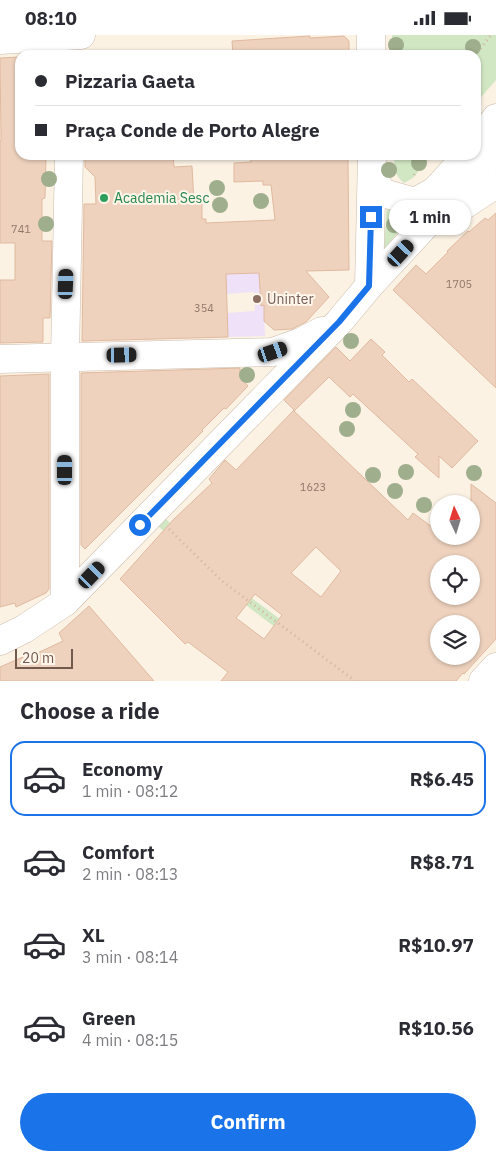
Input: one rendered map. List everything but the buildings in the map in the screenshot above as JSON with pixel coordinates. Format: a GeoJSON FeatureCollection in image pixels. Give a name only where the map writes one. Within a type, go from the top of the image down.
{"type":"FeatureCollection","features":[{"type":"Feature","properties":{"kind":"street"},"geometry":{"type":"LineString","coordinates":[[71,50],[72,35]]}},
{"type":"Feature","properties":{"kind":"street"},"geometry":{"type":"LineString","coordinates":[[0,41],[81,35]]}},
{"type":"Feature","properties":{"kind":"street"},"geometry":{"type":"LineString","coordinates":[[371,35],[371,50]]}},
{"type":"Feature","properties":{"kind":"street"},"geometry":{"type":"LineString","coordinates":[[481,138],[496,118]]}},
{"type":"Feature","properties":{"kind":"street"},"geometry":{"type":"LineString","coordinates":[[0,641],[24,629],[65,601],[339,322],[369,286],[496,149]]}},
{"type":"Feature","properties":{"kind":"street"},"geometry":{"type":"LineString","coordinates":[[65,601],[65,357],[69,160]]}},
{"type":"Feature","properties":{"kind":"street"},"geometry":{"type":"LineString","coordinates":[[372,166],[382,193],[415,202],[435,191],[463,160]]}},
{"type":"Feature","properties":{"kind":"street"},"geometry":{"type":"LineString","coordinates":[[369,286],[372,166]]}},
{"type":"Feature","properties":{"kind":"street"},"geometry":{"type":"LineString","coordinates":[[414,239],[496,183]]}},
{"type":"Feature","properties":{"kind":"street"},"geometry":{"type":"LineString","coordinates":[[0,359],[273,352],[301,342],[339,322]]}},
{"type":"Feature","properties":{"kind":"street"},"geometry":{"type":"LineString","coordinates":[[483,681],[496,667]]}},
{"type":"Feature","properties":{"kind":"path"},"geometry":{"type":"LineString","coordinates":[[479,50],[491,35]]}},
{"type":"Feature","properties":{"kind":"path"},"geometry":{"type":"LineString","coordinates":[[413,178],[420,160]]}},
{"type":"Feature","properties":{"kind":"path"},"geometry":{"type":"LineString","coordinates":[[152,513],[222,581],[355,681]]}},
{"type":"Feature","properties":{"kind":"shaded area","name":"Uninter"},"geometry":{"type":"Polygon","coordinates":[[[275,272],[260,287],[261,305],[264,305],[265,336],[228,337],[227,313],[255,311],[254,292],[226,294],[225,274],[275,272]]]}},
{"type":"Feature","properties":{"kind":"green space"},"geometry":{"type":"Polygon","coordinates":[[[392,35],[496,35],[496,80],[481,97],[481,50],[393,50],[392,35]]]}},
{"type":"Feature","properties":{"kind":"green space"},"geometry":{"type":"Polygon","coordinates":[[[394,160],[428,160],[413,178],[404,183],[395,171],[394,160]]]}},
{"type":"Feature","properties":{"kind":"green space"},"geometry":{"type":"Polygon","coordinates":[[[387,204],[413,215],[384,249],[387,204]]]}},
{"type":"Feature","properties":{"kind":"green space"},"geometry":{"type":"Polygon","coordinates":[[[163,516],[226,579],[363,681],[346,681],[218,584],[156,524],[163,516]]]}},
{"type":"Feature","properties":{"kind":"place","name":"Academia Sesc"},"geometry":{"type":"Point","coordinates":[104,198]}},
{"type":"Feature","properties":{"kind":"place","name":"Uninter"},"geometry":{"type":"Point","coordinates":[257,299]}},
{"type":"Feature","properties":{"kind":"route"},"geometry":{"type":"LineString","coordinates":[[140,525],[339,322],[369,286],[371,217]]}}]}
